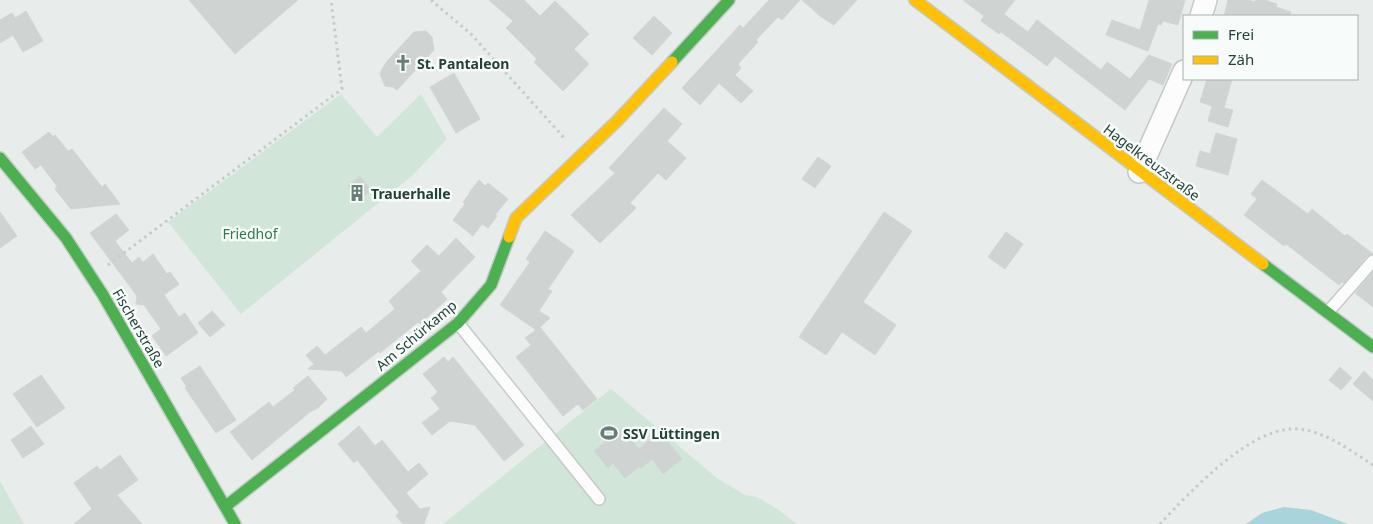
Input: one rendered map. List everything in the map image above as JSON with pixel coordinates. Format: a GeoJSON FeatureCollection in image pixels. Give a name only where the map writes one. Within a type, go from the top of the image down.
{"type":"FeatureCollection","features":[{"type":"Feature","properties":{"kind":"street","name":"Am Schürkamp"},"geometry":{"type":"LineString","coordinates":[[226,506],[458,323],[491,286],[516,218],[617,121],[729,0]]}},
{"type":"Feature","properties":{"kind":"street","name":"Hagelkreuzstraße"},"geometry":{"type":"LineString","coordinates":[[915,0],[1139,172],[1373,347]]}},
{"type":"Feature","properties":{"kind":"street"},"geometry":{"type":"LineString","coordinates":[[1201,15],[1206,0]]}},
{"type":"Feature","properties":{"kind":"street"},"geometry":{"type":"LineString","coordinates":[[1139,172],[1183,73]]}},
{"type":"Feature","properties":{"kind":"street","name":"Fischerstraße"},"geometry":{"type":"LineString","coordinates":[[0,158],[66,238],[92,277],[235,524]]}},
{"type":"Feature","properties":{"kind":"lane"},"geometry":{"type":"LineString","coordinates":[[1328,312],[1373,261]]}},
{"type":"Feature","properties":{"kind":"lane"},"geometry":{"type":"LineString","coordinates":[[458,323],[598,499]]}},
{"type":"Feature","properties":{"kind":"path"},"geometry":{"type":"LineString","coordinates":[[92,277],[342,89],[331,0]]}},
{"type":"Feature","properties":{"kind":"path"},"geometry":{"type":"LineString","coordinates":[[431,0],[471,34],[580,156]]}},
{"type":"Feature","properties":{"kind":"path"},"geometry":{"type":"LineString","coordinates":[[1160,524],[1202,481],[1250,444],[1278,430],[1298,429],[1318,434],[1338,443],[1373,465]]}},
{"type":"Feature","properties":{"kind":"green space","name":"Friedhof"},"geometry":{"type":"Polygon","coordinates":[[[341,94],[377,137],[421,94],[447,139],[413,175],[241,314],[168,222],[341,94]]]}},
{"type":"Feature","properties":{"kind":"green space","name":"SSV Lüttingen"},"geometry":{"type":"Polygon","coordinates":[[[611,389],[717,478],[745,495],[757,497],[776,508],[797,524],[443,524],[611,389]]]}},
{"type":"Feature","properties":{"kind":"green space"},"geometry":{"type":"Polygon","coordinates":[[[0,481],[24,524],[0,524],[0,481]]]}},
{"type":"Feature","properties":{"kind":"water"},"geometry":{"type":"Polygon","coordinates":[[[1284,507],[1311,510],[1348,524],[1246,524],[1262,513],[1284,507]]]}},
{"type":"Feature","properties":{"kind":"building"},"geometry":{"type":"Polygon","coordinates":[[[189,0],[298,0],[235,54],[189,0]]]}},
{"type":"Feature","properties":{"kind":"building"},"geometry":{"type":"Polygon","coordinates":[[[489,0],[524,0],[540,16],[555,1],[589,34],[574,49],[589,64],[563,91],[534,62],[537,59],[506,28],[513,21],[489,0]]]}},
{"type":"Feature","properties":{"kind":"building"},"geometry":{"type":"Polygon","coordinates":[[[769,0],[800,0],[782,20],[778,17],[756,40],[758,42],[738,64],[741,68],[735,75],[753,91],[741,103],[719,83],[700,105],[682,88],[740,25],[743,28],[769,0]]]}},
{"type":"Feature","properties":{"kind":"building"},"geometry":{"type":"Polygon","coordinates":[[[802,0],[857,0],[834,25],[820,16],[802,0]]]}},
{"type":"Feature","properties":{"kind":"building"},"geometry":{"type":"Polygon","coordinates":[[[963,0],[1015,0],[1004,14],[1028,32],[1037,20],[1101,70],[1107,62],[1130,79],[1149,55],[1172,64],[1163,85],[1149,79],[1125,110],[1055,56],[1047,66],[1001,32],[999,34],[981,21],[984,16],[963,0]]]}},
{"type":"Feature","properties":{"kind":"building"},"geometry":{"type":"Polygon","coordinates":[[[1149,0],[1185,0],[1178,25],[1163,21],[1161,25],[1158,24],[1148,51],[1106,35],[1112,20],[1140,30],[1149,0]]]}},
{"type":"Feature","properties":{"kind":"building"},"geometry":{"type":"Polygon","coordinates":[[[1228,0],[1255,2],[1256,0],[1265,0],[1277,4],[1276,7],[1291,12],[1290,15],[1224,15],[1228,0]]]}},
{"type":"Feature","properties":{"kind":"building"},"geometry":{"type":"Polygon","coordinates":[[[26,11],[43,41],[23,52],[13,35],[0,43],[0,20],[12,13],[15,18],[26,11]]]}},
{"type":"Feature","properties":{"kind":"building"},"geometry":{"type":"Polygon","coordinates":[[[654,16],[672,33],[652,55],[633,38],[654,16]]]}},
{"type":"Feature","properties":{"kind":"building","name":"St. Pantaleon"},"geometry":{"type":"Polygon","coordinates":[[[426,31],[432,37],[434,50],[397,90],[393,87],[385,86],[380,74],[388,60],[414,32],[426,31]]]}},
{"type":"Feature","properties":{"kind":"building"},"geometry":{"type":"Polygon","coordinates":[[[454,73],[480,119],[456,133],[430,87],[454,73]]]}},
{"type":"Feature","properties":{"kind":"building"},"geometry":{"type":"Polygon","coordinates":[[[1207,80],[1232,80],[1224,108],[1233,110],[1228,127],[1208,121],[1212,106],[1200,102],[1207,80]]]}},
{"type":"Feature","properties":{"kind":"building"},"geometry":{"type":"Polygon","coordinates":[[[664,108],[682,124],[667,141],[686,158],[666,180],[658,173],[630,203],[636,208],[600,243],[571,215],[615,173],[609,168],[664,108]]]}},
{"type":"Feature","properties":{"kind":"building"},"geometry":{"type":"Polygon","coordinates":[[[49,132],[53,137],[55,135],[68,151],[72,149],[102,187],[105,184],[120,204],[71,209],[55,189],[57,186],[41,165],[35,169],[22,152],[49,132]]]}},
{"type":"Feature","properties":{"kind":"building"},"geometry":{"type":"Polygon","coordinates":[[[1216,133],[1237,139],[1228,175],[1196,166],[1200,151],[1210,154],[1216,133]]]}},
{"type":"Feature","properties":{"kind":"building"},"geometry":{"type":"Polygon","coordinates":[[[818,157],[831,166],[815,188],[802,179],[818,157]]]}},
{"type":"Feature","properties":{"kind":"building","name":"Trauerhalle"},"geometry":{"type":"Polygon","coordinates":[[[360,176],[371,190],[359,200],[348,186],[360,176]]]}},
{"type":"Feature","properties":{"kind":"building"},"geometry":{"type":"Polygon","coordinates":[[[479,180],[485,186],[488,183],[508,199],[495,215],[497,216],[488,228],[482,224],[473,236],[453,220],[479,180]]]}},
{"type":"Feature","properties":{"kind":"building"},"geometry":{"type":"Polygon","coordinates":[[[1262,180],[1308,214],[1312,209],[1345,236],[1347,234],[1373,254],[1367,256],[1344,283],[1342,282],[1339,285],[1286,244],[1284,246],[1244,215],[1257,199],[1251,194],[1262,180]]]}},
{"type":"Feature","properties":{"kind":"building"},"geometry":{"type":"Polygon","coordinates":[[[0,212],[17,236],[0,248],[0,212]]]}},
{"type":"Feature","properties":{"kind":"building"},"geometry":{"type":"Polygon","coordinates":[[[884,212],[912,231],[863,302],[896,325],[875,355],[842,332],[826,355],[799,337],[884,212]]]}},
{"type":"Feature","properties":{"kind":"building"},"geometry":{"type":"Polygon","coordinates":[[[116,214],[129,230],[115,241],[132,263],[139,257],[143,262],[153,254],[167,274],[170,272],[179,284],[164,295],[179,317],[185,313],[198,333],[166,356],[152,336],[161,329],[144,305],[136,304],[137,296],[90,233],[116,214]]]}},
{"type":"Feature","properties":{"kind":"building"},"geometry":{"type":"Polygon","coordinates":[[[545,231],[574,251],[548,289],[552,291],[539,311],[550,318],[540,327],[597,399],[583,410],[578,404],[563,416],[516,357],[531,345],[525,338],[536,330],[500,305],[530,262],[526,259],[545,231]]]}},
{"type":"Feature","properties":{"kind":"building"},"geometry":{"type":"Polygon","coordinates":[[[1006,232],[1023,244],[1005,269],[988,257],[1006,232]]]}},
{"type":"Feature","properties":{"kind":"building"},"geometry":{"type":"Polygon","coordinates":[[[456,238],[475,257],[441,292],[447,299],[420,324],[418,322],[380,353],[379,351],[346,377],[342,371],[308,369],[314,364],[306,355],[317,346],[325,355],[361,327],[366,333],[395,309],[389,301],[421,271],[411,261],[427,245],[439,256],[456,238]]]}},
{"type":"Feature","properties":{"kind":"building"},"geometry":{"type":"Polygon","coordinates":[[[1373,272],[1373,307],[1355,293],[1373,272]]]}},
{"type":"Feature","properties":{"kind":"building"},"geometry":{"type":"Polygon","coordinates":[[[212,311],[225,325],[210,337],[198,323],[212,311]]]}},
{"type":"Feature","properties":{"kind":"building"},"geometry":{"type":"Polygon","coordinates":[[[444,357],[448,362],[453,357],[524,445],[504,461],[475,425],[450,421],[432,435],[422,423],[440,409],[431,398],[438,392],[423,374],[444,357]]]}},
{"type":"Feature","properties":{"kind":"building"},"geometry":{"type":"Polygon","coordinates":[[[200,366],[236,420],[216,433],[185,388],[187,387],[181,378],[200,366]]]}},
{"type":"Feature","properties":{"kind":"building"},"geometry":{"type":"Polygon","coordinates":[[[1340,367],[1352,378],[1341,390],[1329,380],[1340,367]]]}},
{"type":"Feature","properties":{"kind":"building"},"geometry":{"type":"Polygon","coordinates":[[[1364,371],[1373,380],[1373,401],[1353,384],[1364,371]]]}},
{"type":"Feature","properties":{"kind":"building"},"geometry":{"type":"Polygon","coordinates":[[[41,375],[65,408],[37,427],[13,394],[41,375]]]}},
{"type":"Feature","properties":{"kind":"building"},"geometry":{"type":"Polygon","coordinates":[[[308,376],[327,399],[252,460],[230,432],[269,402],[273,407],[295,390],[293,388],[308,376]]]}},
{"type":"Feature","properties":{"kind":"building"},"geometry":{"type":"Polygon","coordinates":[[[31,426],[44,444],[23,458],[11,440],[31,426]]]}},
{"type":"Feature","properties":{"kind":"building"},"geometry":{"type":"Polygon","coordinates":[[[359,426],[375,446],[382,440],[408,472],[419,463],[428,474],[406,493],[420,509],[430,507],[424,524],[403,524],[396,516],[399,512],[357,460],[354,463],[338,444],[359,426]]]}},
{"type":"Feature","properties":{"kind":"building"},"geometry":{"type":"Polygon","coordinates":[[[622,428],[639,449],[660,432],[682,459],[663,474],[652,459],[625,478],[613,463],[608,468],[594,451],[622,428]]]}},
{"type":"Feature","properties":{"kind":"building"},"geometry":{"type":"Polygon","coordinates":[[[120,455],[138,480],[117,495],[142,524],[74,524],[92,509],[74,483],[97,466],[100,470],[120,455]]]}},
{"type":"Feature","properties":{"kind":"traffic: fast"},"geometry":{"type":"LineString","coordinates":[[672,62],[729,0]]}},
{"type":"Feature","properties":{"kind":"traffic: fast"},"geometry":{"type":"LineString","coordinates":[[0,158],[66,238],[103,295],[235,524]]}},
{"type":"Feature","properties":{"kind":"traffic: fast"},"geometry":{"type":"LineString","coordinates":[[226,506],[458,323],[491,285],[509,237]]}},
{"type":"Feature","properties":{"kind":"traffic: fast"},"geometry":{"type":"LineString","coordinates":[[1263,264],[1373,347]]}},
{"type":"Feature","properties":{"kind":"traffic: slow"},"geometry":{"type":"LineString","coordinates":[[915,0],[1263,264]]}},
{"type":"Feature","properties":{"kind":"traffic: slow"},"geometry":{"type":"LineString","coordinates":[[509,237],[516,218],[617,121],[672,62]]}},
{"type":"Feature","properties":{"kind":"place","name":"St. Pantaleon"},"geometry":{"type":"Point","coordinates":[403,63]}},
{"type":"Feature","properties":{"kind":"place","name":"Trauerhalle"},"geometry":{"type":"Point","coordinates":[357,193]}},
{"type":"Feature","properties":{"kind":"place","name":"SSV Lüttingen"},"geometry":{"type":"Point","coordinates":[609,433]}}]}
